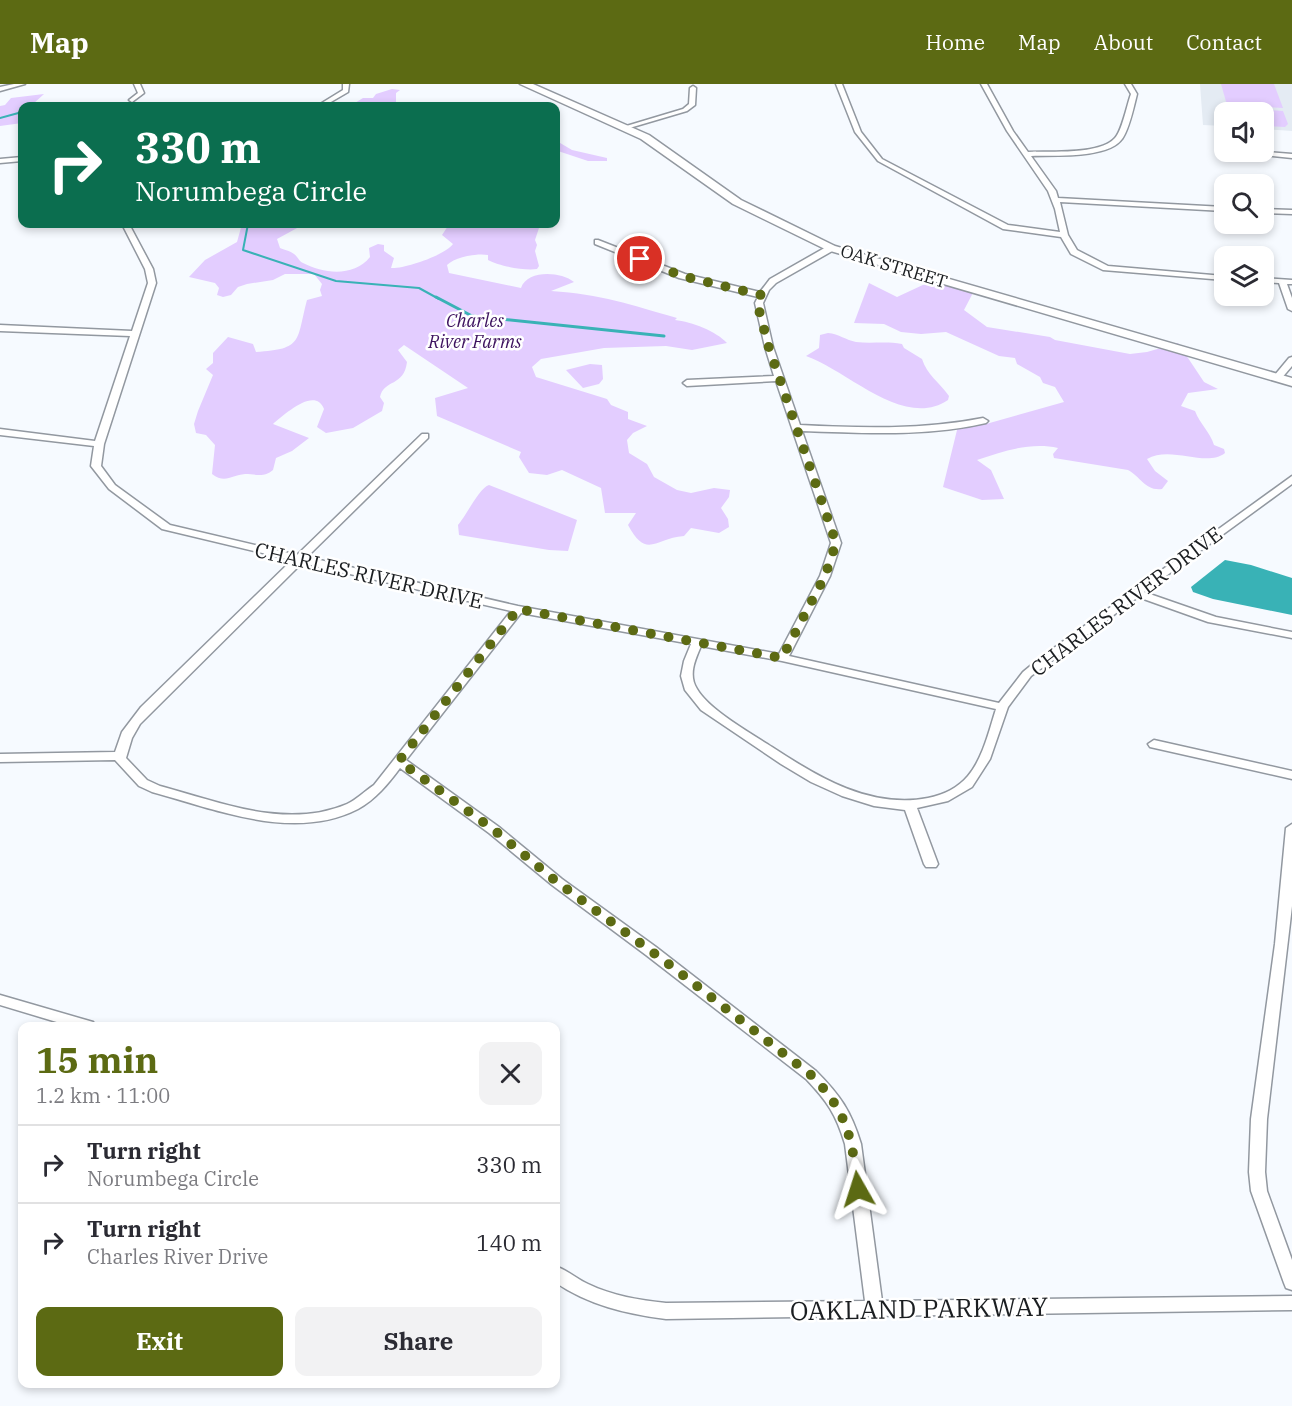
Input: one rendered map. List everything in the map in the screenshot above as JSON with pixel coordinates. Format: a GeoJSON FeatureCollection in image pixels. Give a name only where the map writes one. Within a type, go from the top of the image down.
{"type":"FeatureCollection","features":[{"type":"Feature","properties":{"kind":"main road","name":"OAK STREET"},"geometry":{"type":"LineString","coordinates":[[525,84],[626,127],[672,153],[755,213],[831,248],[1292,382]]}},
{"type":"Feature","properties":{"kind":"street"},"geometry":{"type":"LineString","coordinates":[[0,89],[22,84]]}},
{"type":"Feature","properties":{"kind":"street"},"geometry":{"type":"LineString","coordinates":[[132,100],[141,93],[137,84]]}},
{"type":"Feature","properties":{"kind":"street"},"geometry":{"type":"LineString","coordinates":[[327,102],[346,91],[346,84]]}},
{"type":"Feature","properties":{"kind":"street"},"geometry":{"type":"LineString","coordinates":[[838,84],[858,132],[880,160],[1006,227],[1064,234]]}},
{"type":"Feature","properties":{"kind":"street"},"geometry":{"type":"LineString","coordinates":[[984,84],[1056,200],[1064,234],[1074,252],[1106,268],[1214,277]]}},
{"type":"Feature","properties":{"kind":"street"},"geometry":{"type":"LineString","coordinates":[[1026,154],[1085,152],[1110,146],[1120,138],[1133,103],[1134,94],[1128,84]]}},
{"type":"Feature","properties":{"kind":"street"},"geometry":{"type":"LineString","coordinates":[[626,127],[686,110],[692,105],[693,88]]}},
{"type":"Feature","properties":{"kind":"street"},"geometry":{"type":"LineString","coordinates":[[1274,155],[1292,156]]}},
{"type":"Feature","properties":{"kind":"street"},"geometry":{"type":"LineString","coordinates":[[0,161],[18,159]]}},
{"type":"Feature","properties":{"kind":"street"},"geometry":{"type":"LineString","coordinates":[[1056,200],[1214,208]]}},
{"type":"Feature","properties":{"kind":"street"},"geometry":{"type":"LineString","coordinates":[[1274,211],[1292,212]]}},
{"type":"Feature","properties":{"kind":"street","name":"CHARLES RIVER DRIVE"},"geometry":{"type":"LineString","coordinates":[[127,228],[152,277],[99,444],[96,466],[112,487],[166,527],[518,609],[782,658],[1002,707],[1028,674],[1044,660],[1292,479]]}},
{"type":"Feature","properties":{"kind":"street"},"geometry":{"type":"LineString","coordinates":[[598,242],[682,276],[761,295]]}},
{"type":"Feature","properties":{"kind":"street"},"geometry":{"type":"LineString","coordinates":[[782,658],[825,576],[836,543],[759,310],[761,295],[773,281],[831,248]]}},
{"type":"Feature","properties":{"kind":"street"},"geometry":{"type":"LineString","coordinates":[[1274,281],[1292,282]]}},
{"type":"Feature","properties":{"kind":"street"},"geometry":{"type":"LineString","coordinates":[[1282,281],[1292,309]]}},
{"type":"Feature","properties":{"kind":"street"},"geometry":{"type":"LineString","coordinates":[[0,328],[134,334]]}},
{"type":"Feature","properties":{"kind":"street"},"geometry":{"type":"LineString","coordinates":[[1277,378],[1292,360]]}},
{"type":"Feature","properties":{"kind":"street"},"geometry":{"type":"LineString","coordinates":[[687,383],[780,378]]}},
{"type":"Feature","properties":{"kind":"street"},"geometry":{"type":"LineString","coordinates":[[797,428],[915,430],[942,429],[983,422]]}},
{"type":"Feature","properties":{"kind":"street"},"geometry":{"type":"LineString","coordinates":[[0,432],[99,444]]}},
{"type":"Feature","properties":{"kind":"street"},"geometry":{"type":"LineString","coordinates":[[425,436],[297,559],[130,726],[121,748],[124,766],[143,783],[156,789],[262,817],[281,819],[320,817],[353,806],[378,788],[518,609]]}},
{"type":"Feature","properties":{"kind":"street"},"geometry":{"type":"LineString","coordinates":[[1136,592],[1180,612],[1218,622],[1292,635]]}},
{"type":"Feature","properties":{"kind":"street"},"geometry":{"type":"LineString","coordinates":[[698,642],[685,667],[685,678],[693,695],[705,707],[810,775],[847,796],[899,807],[929,804],[945,798],[968,783],[989,747],[1002,707]]}},
{"type":"Feature","properties":{"kind":"street"},"geometry":{"type":"LineString","coordinates":[[1154,744],[1292,775]]}},
{"type":"Feature","properties":{"kind":"street"},"geometry":{"type":"LineString","coordinates":[[0,758],[121,756]]}},
{"type":"Feature","properties":{"kind":"street"},"geometry":{"type":"LineString","coordinates":[[399,761],[764,1036],[831,1095],[847,1124],[853,1144],[874,1306]]}},
{"type":"Feature","properties":{"kind":"street"},"geometry":{"type":"LineString","coordinates":[[910,806],[931,864]]}},
{"type":"Feature","properties":{"kind":"street"},"geometry":{"type":"LineString","coordinates":[[1292,828],[1282,944],[1259,1119],[1257,1172],[1259,1191],[1292,1283]]}},
{"type":"Feature","properties":{"kind":"street"},"geometry":{"type":"LineString","coordinates":[[0,1000],[74,1022]]}},
{"type":"Feature","properties":{"kind":"street","name":"OAKLAND PARKWAY"},"geometry":{"type":"LineString","coordinates":[[560,1276],[595,1297],[633,1308],[734,1312],[874,1306],[1292,1303]]}},
{"type":"Feature","properties":{"kind":"shaded area"},"geometry":{"type":"Polygon","coordinates":[[[1200,84],[1292,84],[1292,131],[1274,130],[1274,102],[1214,102],[1214,126],[1203,125],[1200,84]]]}},
{"type":"Feature","properties":{"kind":"green space"},"geometry":{"type":"Polygon","coordinates":[[[1221,84],[1274,84],[1283,108],[1274,108],[1274,102],[1226,102],[1221,84]]]}},
{"type":"Feature","properties":{"kind":"green space"},"geometry":{"type":"Polygon","coordinates":[[[392,89],[400,90],[396,93],[396,102],[356,102],[363,98],[373,98],[376,94],[392,89]]]}},
{"type":"Feature","properties":{"kind":"green space"},"geometry":{"type":"Polygon","coordinates":[[[44,94],[35,102],[18,102],[18,124],[0,126],[0,106],[5,105],[11,98],[44,94]]]}},
{"type":"Feature","properties":{"kind":"green space"},"geometry":{"type":"Polygon","coordinates":[[[1274,110],[1283,111],[1288,124],[1285,127],[1274,126],[1274,110]]]}},
{"type":"Feature","properties":{"kind":"green space"},"geometry":{"type":"Polygon","coordinates":[[[560,143],[572,150],[607,158],[607,161],[588,161],[560,152],[560,143]]]}},
{"type":"Feature","properties":{"kind":"green space","name":"Charles River Farms"},"geometry":{"type":"Polygon","coordinates":[[[241,228],[297,228],[277,239],[280,248],[294,254],[301,262],[311,267],[338,272],[356,268],[370,257],[369,248],[378,244],[384,245],[384,251],[394,258],[391,268],[405,266],[442,253],[453,244],[442,235],[447,228],[539,228],[535,240],[539,266],[537,269],[505,266],[488,260],[488,255],[478,255],[466,256],[451,262],[447,265],[449,273],[521,288],[524,282],[537,275],[561,276],[574,282],[551,291],[601,297],[677,318],[675,320],[710,331],[727,343],[692,350],[666,346],[604,348],[541,359],[532,367],[536,377],[607,399],[611,405],[628,412],[628,419],[647,426],[633,433],[627,440],[629,453],[647,464],[654,477],[677,490],[691,493],[714,488],[730,490],[729,497],[721,508],[728,519],[729,527],[719,533],[691,528],[684,536],[652,544],[641,542],[628,525],[636,513],[605,513],[601,488],[562,470],[547,475],[529,473],[519,457],[521,452],[437,416],[435,398],[468,388],[404,345],[398,350],[407,362],[405,370],[398,379],[382,391],[380,397],[384,403],[382,411],[353,428],[326,433],[317,427],[324,409],[320,403],[314,400],[299,404],[273,424],[309,438],[292,451],[276,458],[273,470],[263,475],[245,474],[225,479],[217,477],[212,474],[215,445],[206,435],[196,433],[194,424],[213,375],[206,369],[213,363],[213,353],[228,337],[253,344],[256,352],[272,351],[290,345],[299,334],[307,300],[322,296],[320,290],[322,284],[314,274],[285,274],[273,280],[238,287],[231,295],[223,297],[217,295],[219,288],[215,283],[189,277],[205,260],[237,242],[241,228]]]}},
{"type":"Feature","properties":{"kind":"green space"},"geometry":{"type":"Polygon","coordinates":[[[940,277],[976,287],[964,310],[987,327],[1050,337],[1055,340],[1130,354],[1147,352],[1178,343],[1204,382],[1218,389],[1188,393],[1181,406],[1195,411],[1214,445],[1224,449],[1225,453],[1208,458],[1167,454],[1147,459],[1155,471],[1168,481],[1162,489],[1156,489],[1147,486],[1128,470],[1054,458],[1053,454],[1058,448],[1027,447],[977,460],[991,470],[1004,499],[982,500],[943,487],[959,422],[986,424],[1064,402],[1055,387],[1043,383],[1040,377],[1017,364],[1015,358],[999,356],[946,332],[921,334],[901,332],[884,324],[854,323],[869,283],[897,297],[940,277]]]}},
{"type":"Feature","properties":{"kind":"green space"},"geometry":{"type":"Polygon","coordinates":[[[828,333],[856,342],[902,344],[904,348],[922,359],[930,374],[949,396],[948,400],[931,407],[913,408],[895,403],[806,356],[819,348],[820,335],[828,333]]]}},
{"type":"Feature","properties":{"kind":"green space"},"geometry":{"type":"Polygon","coordinates":[[[590,364],[602,365],[603,379],[599,384],[583,388],[566,370],[590,364]]]}},
{"type":"Feature","properties":{"kind":"green space"},"geometry":{"type":"Polygon","coordinates":[[[489,485],[577,520],[568,551],[459,535],[458,525],[477,496],[489,485]]]}},
{"type":"Feature","properties":{"kind":"water"},"geometry":{"type":"Polygon","coordinates":[[[1225,560],[1251,565],[1292,578],[1292,615],[1213,599],[1193,592],[1191,587],[1225,560]]]}},
{"type":"Feature","properties":{"kind":"waterway"},"geometry":{"type":"LineString","coordinates":[[0,118],[18,113]]}},
{"type":"Feature","properties":{"kind":"waterway"},"geometry":{"type":"LineString","coordinates":[[247,228],[243,250],[336,281],[419,288],[439,299]]}},
{"type":"Feature","properties":{"kind":"waterway"},"geometry":{"type":"LineString","coordinates":[[436,297],[472,316],[664,336]]}},
{"type":"Feature","properties":{"kind":"route"},"geometry":{"type":"LineString","coordinates":[[640,259],[682,276],[761,295],[759,310],[769,348],[836,543],[825,576],[782,658],[518,609],[399,761],[494,830],[557,882],[764,1036],[811,1075],[831,1095],[847,1124],[853,1144],[858,1189]]}}]}
